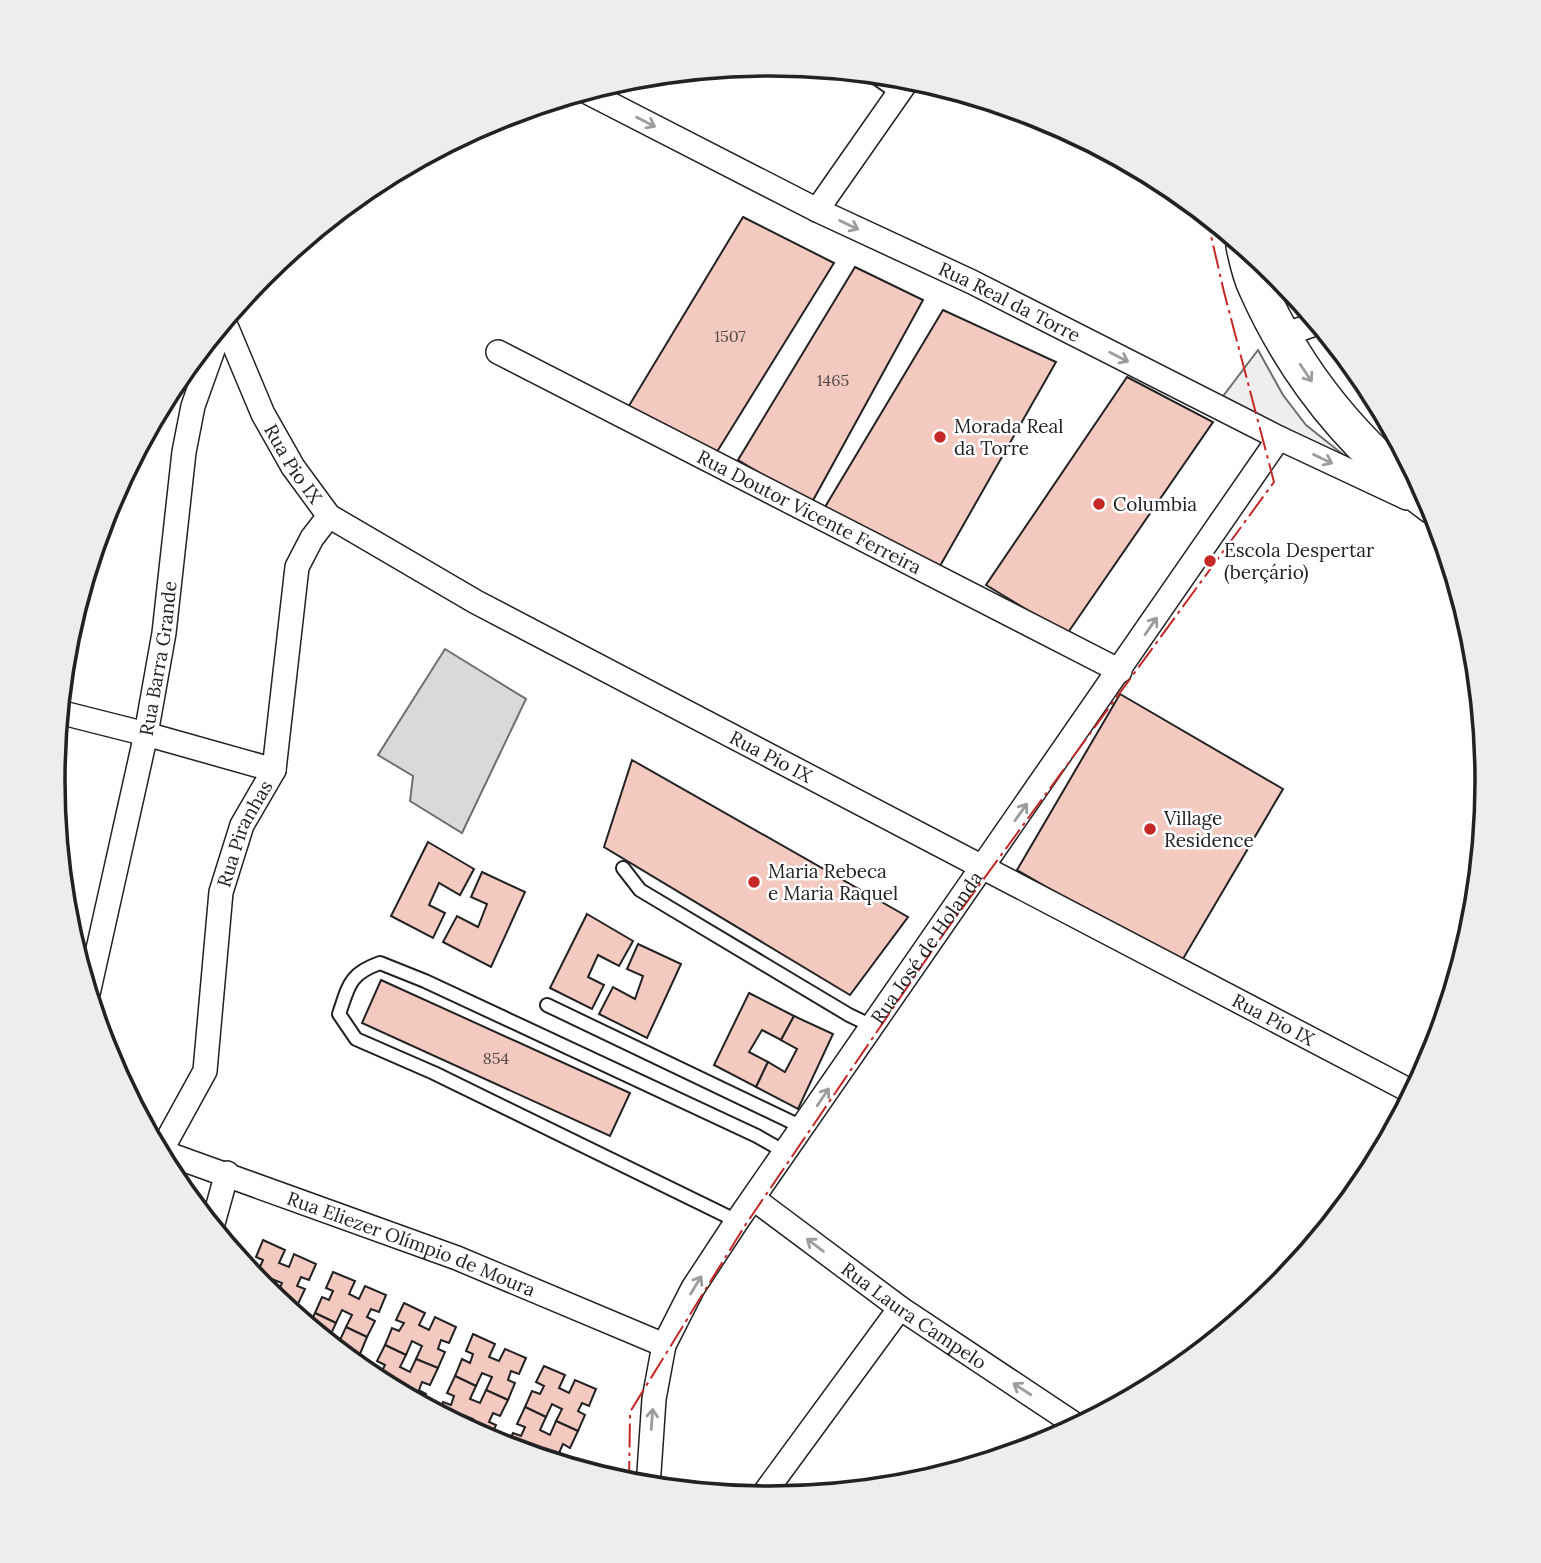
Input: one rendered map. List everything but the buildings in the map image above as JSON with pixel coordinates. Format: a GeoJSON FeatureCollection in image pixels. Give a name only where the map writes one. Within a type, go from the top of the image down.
{"type":"FeatureCollection","features":[{"type":"Feature","properties":{"kind":"main road"},"geometry":{"type":"LineString","coordinates":[[1249,263],[1255,285],[1281,336],[1320,394],[1357,440],[1414,493]]}},
{"type":"Feature","properties":{"kind":"street"},"geometry":{"type":"LineString","coordinates":[[817,210],[903,88]]}},
{"type":"Feature","properties":{"kind":"street","name":"Rua Real da Torre"},"geometry":{"type":"LineString","coordinates":[[598,98],[817,210],[972,282],[1279,438],[1418,501]]}},
{"type":"Feature","properties":{"kind":"street"},"geometry":{"type":"LineString","coordinates":[[1281,336],[1309,326]]}},
{"type":"Feature","properties":{"kind":"street","name":"Rua Pio IX"},"geometry":{"type":"LineString","coordinates":[[228,331],[263,414],[293,467],[329,516],[476,602],[1406,1089]]}},
{"type":"Feature","properties":{"kind":"street","name":"Rua Barra Grande"},"geometry":{"type":"LineString","coordinates":[[92,975],[146,734],[164,633],[184,452],[193,406],[214,348]]}},
{"type":"Feature","properties":{"kind":"street","name":"Rua Doutor Vicente Ferreira"},"geometry":{"type":"LineString","coordinates":[[498,352],[1120,671]]}},
{"type":"Feature","properties":{"kind":"street","name":"Rua José de Holanda"},"geometry":{"type":"LineString","coordinates":[[649,1476],[654,1399],[664,1345],[693,1288],[1279,438]]}},
{"type":"Feature","properties":{"kind":"street","name":"Rua Piranhas"},"geometry":{"type":"LineString","coordinates":[[164,1142],[205,1071],[221,892],[242,825],[274,770],[297,567],[312,538],[329,516]]}},
{"type":"Feature","properties":{"kind":"street"},"geometry":{"type":"LineString","coordinates":[[68,714],[274,770]]}},
{"type":"Feature","properties":{"kind":"street","name":"Rua Eliezer Olímpio de Moura"},"geometry":{"type":"LineString","coordinates":[[172,1154],[457,1258],[664,1345]]}},
{"type":"Feature","properties":{"kind":"street"},"geometry":{"type":"LineString","coordinates":[[215,1216],[227,1173]]}},
{"type":"Feature","properties":{"kind":"street","name":"Rua Laura Campelo"},"geometry":{"type":"LineString","coordinates":[[754,1199],[900,1308],[1069,1421]]}},
{"type":"Feature","properties":{"kind":"street"},"geometry":{"type":"LineString","coordinates":[[769,1487],[900,1308]]}},
{"type":"Feature","properties":{"kind":"lane"},"geometry":{"type":"LineString","coordinates":[[622,868],[640,890],[849,1015],[872,1026]]}},
{"type":"Feature","properties":{"kind":"lane"},"geometry":{"type":"LineString","coordinates":[[737,1221],[434,1073],[356,1039],[340,1014],[349,986],[360,970],[380,963],[425,981],[785,1152]]}},
{"type":"Feature","properties":{"kind":"lane"},"geometry":{"type":"LineString","coordinates":[[547,1005],[802,1128]]}},
{"type":"Feature","properties":{"kind":"shaded area"},"geometry":{"type":"Polygon","coordinates":[[[1258,350],[1283,395],[1306,425],[1355,464],[1221,399],[1258,350]]]}},
{"type":"Feature","properties":{"kind":"shaded area"},"geometry":{"type":"Polygon","coordinates":[[[445,649],[526,699],[462,833],[410,801],[413,776],[378,755],[445,649]]]}},
{"type":"Feature","properties":{"kind":"power"},"geometry":{"type":"LineString","coordinates":[[629,1473],[630,1412],[744,1227],[942,936],[1274,482],[1210,230]]}},
{"type":"Feature","properties":{"kind":"place","name":"Morada Real da Torre"},"geometry":{"type":"Point","coordinates":[940,437]}},
{"type":"Feature","properties":{"kind":"place","name":"Columbia"},"geometry":{"type":"Point","coordinates":[1099,504]}},
{"type":"Feature","properties":{"kind":"place","name":"Escola Despertar (berçário)"},"geometry":{"type":"Point","coordinates":[1210,561]}},
{"type":"Feature","properties":{"kind":"place","name":"Village Residence"},"geometry":{"type":"Point","coordinates":[1150,829]}},
{"type":"Feature","properties":{"kind":"place","name":"Maria Rebeca e Maria Raquel"},"geometry":{"type":"Point","coordinates":[754,882]}}]}
